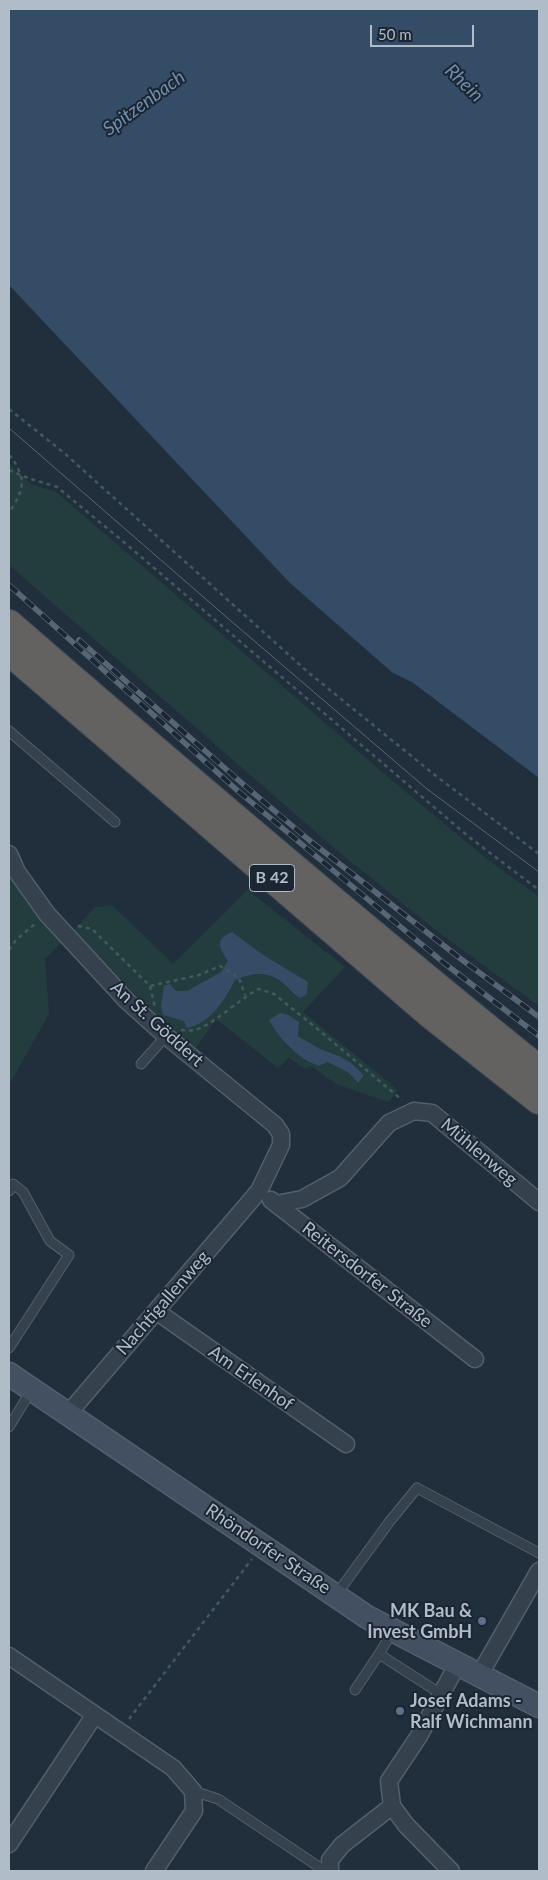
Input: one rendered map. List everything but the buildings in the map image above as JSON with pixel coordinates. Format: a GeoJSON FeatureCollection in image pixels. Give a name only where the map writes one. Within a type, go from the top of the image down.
{"type":"FeatureCollection","features":[{"type":"Feature","properties":{"kind":"highway","name":"B 42"},"geometry":{"type":"LineString","coordinates":[[9,624],[182,774],[441,991],[539,1070]]}},
{"type":"Feature","properties":{"kind":"highway","name":"B 42"},"geometry":{"type":"LineString","coordinates":[[9,650],[429,1013],[539,1100]]}},
{"type":"Feature","properties":{"kind":"main road","name":"Rhöndorfer Straße"},"geometry":{"type":"LineString","coordinates":[[9,1374],[367,1617],[539,1706]]}},
{"type":"Feature","properties":{"kind":"street","name":"An St. Göddert"},"geometry":{"type":"LineString","coordinates":[[9,854],[17,872],[47,914],[127,1001],[165,1035],[275,1125],[281,1134],[281,1145],[259,1191]]}},
{"type":"Feature","properties":{"kind":"street","name":"Mühlenweg"},"geometry":{"type":"LineString","coordinates":[[414,1111],[432,1113],[539,1202]]}},
{"type":"Feature","properties":{"kind":"street"},"geometry":{"type":"LineString","coordinates":[[276,1204],[302,1198],[340,1178],[388,1123],[414,1111]]}},
{"type":"Feature","properties":{"kind":"street","name":"Reitersdorfer Straße"},"geometry":{"type":"LineString","coordinates":[[259,1191],[475,1359]]}},
{"type":"Feature","properties":{"kind":"street","name":"Nachtigallenweg"},"geometry":{"type":"LineString","coordinates":[[67,1415],[259,1191]]}},
{"type":"Feature","properties":{"kind":"street","name":"Am Erlenhof"},"geometry":{"type":"LineString","coordinates":[[156,1310],[346,1444]]}},
{"type":"Feature","properties":{"kind":"street"},"geometry":{"type":"LineString","coordinates":[[480,1674],[539,1571]]}},
{"type":"Feature","properties":{"kind":"street"},"geometry":{"type":"LineString","coordinates":[[9,1656],[94,1716],[173,1768],[193,1791],[194,1811],[154,1871]]}},
{"type":"Feature","properties":{"kind":"street"},"geometry":{"type":"LineString","coordinates":[[450,1871],[406,1825],[392,1806],[389,1781],[419,1736],[458,1663]]}},
{"type":"Feature","properties":{"kind":"street"},"geometry":{"type":"LineString","coordinates":[[9,1844],[94,1716]]}},
{"type":"Feature","properties":{"kind":"street"},"geometry":{"type":"LineString","coordinates":[[330,1871],[330,1860],[342,1845],[392,1806]]}},
{"type":"Feature","properties":{"kind":"lane"},"geometry":{"type":"LineString","coordinates":[[9,731],[115,822]]}},
{"type":"Feature","properties":{"kind":"lane"},"geometry":{"type":"LineString","coordinates":[[141,1064],[165,1035]]}},
{"type":"Feature","properties":{"kind":"lane"},"geometry":{"type":"LineString","coordinates":[[9,1191],[13,1184],[23,1192],[50,1241],[69,1255],[9,1348]]}},
{"type":"Feature","properties":{"kind":"lane"},"geometry":{"type":"LineString","coordinates":[[9,1427],[33,1389]]}},
{"type":"Feature","properties":{"kind":"lane"},"geometry":{"type":"LineString","coordinates":[[336,1596],[390,1521],[417,1488],[539,1553]]}},
{"type":"Feature","properties":{"kind":"lane"},"geometry":{"type":"LineString","coordinates":[[355,1690],[393,1630]]}},
{"type":"Feature","properties":{"kind":"lane"},"geometry":{"type":"LineString","coordinates":[[379,1654],[441,1694]]}},
{"type":"Feature","properties":{"kind":"lane"},"geometry":{"type":"LineString","coordinates":[[193,1791],[218,1799],[325,1871]]}},
{"type":"Feature","properties":{"kind":"path"},"geometry":{"type":"LineString","coordinates":[[9,409],[63,452],[309,673],[436,776],[539,854]]}},
{"type":"Feature","properties":{"kind":"path"},"geometry":{"type":"LineString","coordinates":[[9,455],[13,459],[22,482],[14,505],[9,512]]}},
{"type":"Feature","properties":{"kind":"path"},"geometry":{"type":"LineString","coordinates":[[9,470],[57,487],[469,837],[539,890]]}},
{"type":"Feature","properties":{"kind":"path"},"geometry":{"type":"LineString","coordinates":[[9,950],[16,940],[47,914]]}},
{"type":"Feature","properties":{"kind":"path"},"geometry":{"type":"LineString","coordinates":[[76,925],[92,929],[150,986],[199,975],[220,966],[239,978],[245,995]]}},
{"type":"Feature","properties":{"kind":"path"},"geometry":{"type":"LineString","coordinates":[[165,1035],[173,1029],[194,1030],[204,1026],[245,995],[259,989],[274,994],[414,1111]]}},
{"type":"Feature","properties":{"kind":"path"},"geometry":{"type":"LineString","coordinates":[[119,1732],[256,1554]]}},
{"type":"Feature","properties":{"kind":"green space"},"geometry":{"type":"Polygon","coordinates":[[[9,464],[31,484],[56,492],[395,783],[487,859],[539,897],[539,1006],[437,931],[340,853],[9,565],[9,464]]]}},
{"type":"Feature","properties":{"kind":"green space"},"geometry":{"type":"Polygon","coordinates":[[[9,869],[13,881],[62,942],[45,959],[49,1014],[9,1085],[9,869]]]}},
{"type":"Feature","properties":{"kind":"green space"},"geometry":{"type":"Polygon","coordinates":[[[248,890],[345,967],[303,1012],[398,1090],[388,1102],[336,1084],[311,1066],[304,1069],[289,1057],[278,1068],[216,1019],[195,1049],[143,1005],[140,999],[72,932],[95,907],[112,905],[173,964],[248,890]],[[232,932],[220,949],[228,961],[221,972],[187,991],[176,991],[170,984],[174,1017],[184,1021],[186,1028],[229,994],[235,980],[253,975],[267,975],[280,982],[294,995],[308,982],[262,954],[232,932]],[[299,1022],[278,1035],[289,1048],[306,1061],[328,1061],[349,1073],[358,1083],[364,1075],[350,1062],[319,1049],[298,1036],[299,1022]]]}},
{"type":"Feature","properties":{"kind":"water"},"geometry":{"type":"Polygon","coordinates":[[[9,9],[539,9],[539,778],[412,682],[393,673],[290,583],[9,285],[9,9]]]}},
{"type":"Feature","properties":{"kind":"water"},"geometry":{"type":"Polygon","coordinates":[[[232,932],[262,954],[308,982],[307,994],[301,998],[274,977],[255,974],[235,980],[216,1010],[209,1017],[194,1026],[186,1028],[184,1021],[163,1015],[161,1006],[164,986],[170,984],[176,991],[187,991],[221,972],[228,961],[222,952],[220,941],[232,932]]]}},
{"type":"Feature","properties":{"kind":"water"},"geometry":{"type":"Polygon","coordinates":[[[280,1013],[288,1015],[299,1022],[298,1036],[320,1049],[350,1062],[364,1075],[358,1083],[349,1073],[328,1062],[318,1066],[293,1051],[269,1020],[280,1013]]]}},
{"type":"Feature","properties":{"kind":"tram line"},"geometry":{"type":"LineString","coordinates":[[9,428],[427,789],[539,872]]}},
{"type":"Feature","properties":{"kind":"railway"},"geometry":{"type":"LineString","coordinates":[[9,585],[238,791],[444,963],[539,1036]]}},
{"type":"Feature","properties":{"kind":"railway"},"geometry":{"type":"LineString","coordinates":[[79,640],[309,840],[461,959],[539,1017]]}},
{"type":"Feature","properties":{"kind":"place","name":"MK Bau & Invest GmbH"},"geometry":{"type":"Point","coordinates":[482,1621]}},
{"type":"Feature","properties":{"kind":"place","name":"Josef Adams - Ralf Wichmann"},"geometry":{"type":"Point","coordinates":[400,1711]}},
{"type":"Feature","properties":{"kind":"water label","name":"Rhein"},"geometry":{"type":"Point","coordinates":[464,83]}},
{"type":"Feature","properties":{"kind":"water label","name":"Spitzenbach"},"geometry":{"type":"Point","coordinates":[144,103]}}]}
